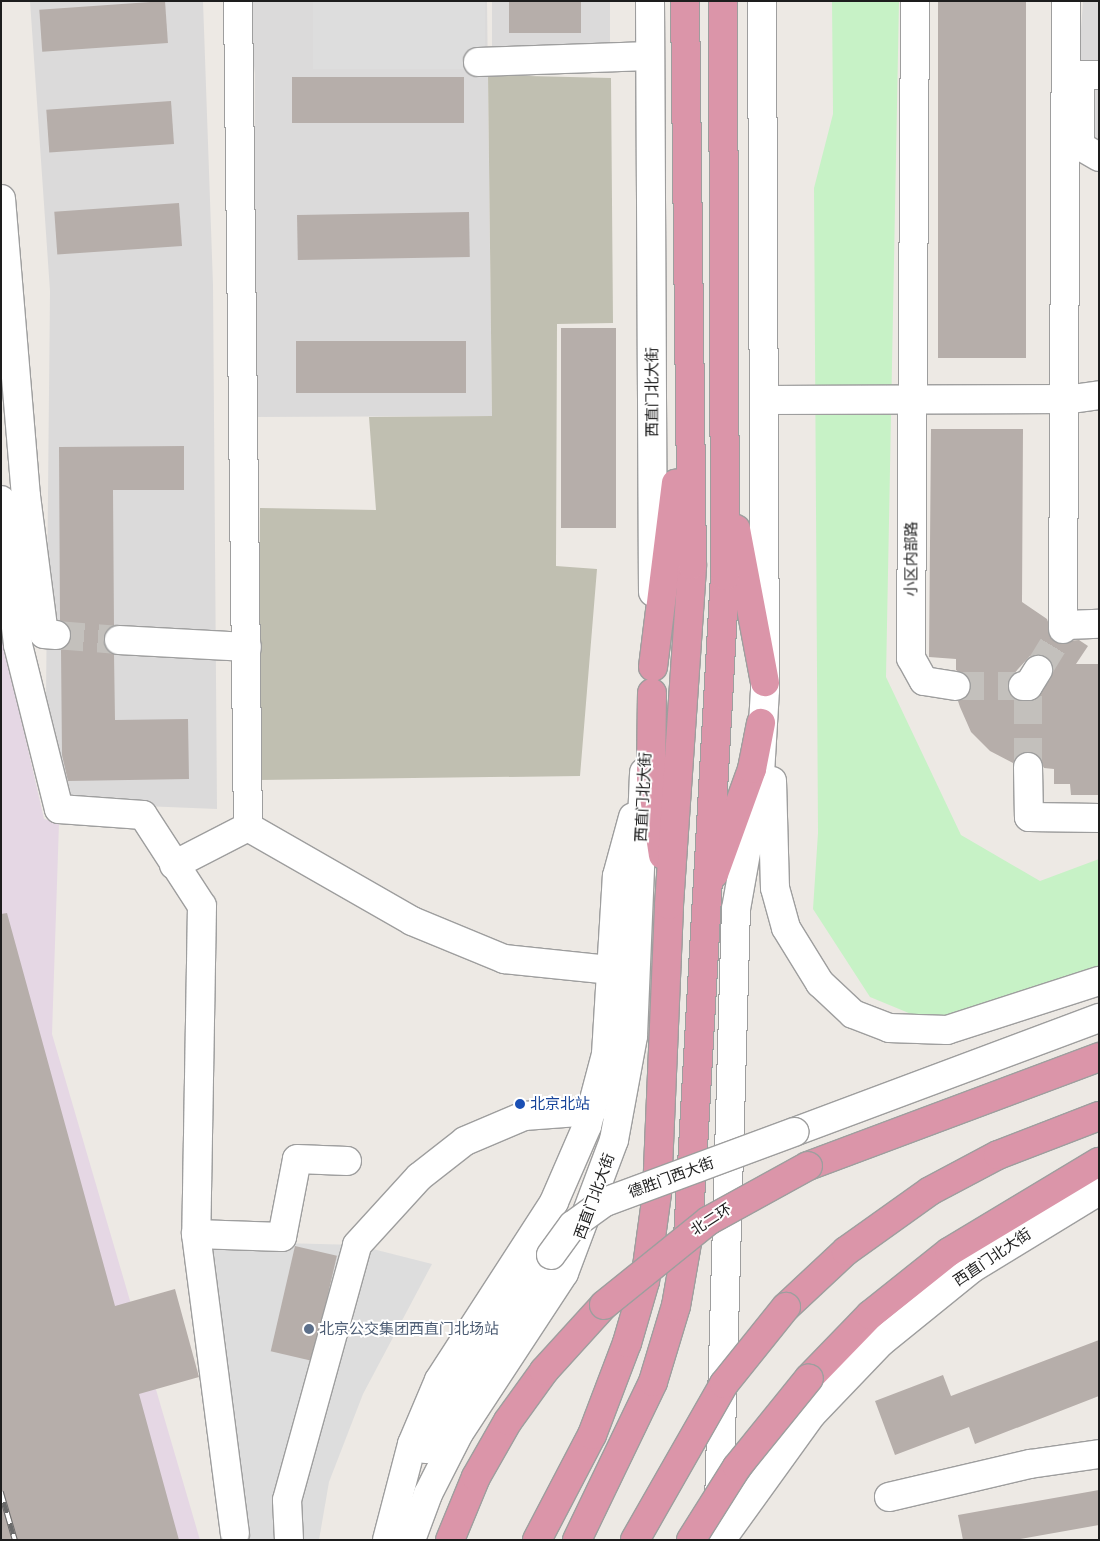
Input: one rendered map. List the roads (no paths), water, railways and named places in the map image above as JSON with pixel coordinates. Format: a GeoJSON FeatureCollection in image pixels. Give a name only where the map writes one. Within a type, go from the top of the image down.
{"type":"FeatureCollection","features":[{"type":"Feature","properties":{"kind":"highway"},"geometry":{"type":"LineString","coordinates":[[537,1540],[603,1409],[645,1281],[657,1185],[669,919],[692,565],[687,417],[685,1]]}},
{"type":"Feature","properties":{"kind":"highway"},"geometry":{"type":"LineString","coordinates":[[577,1540],[645,1403],[680,1288],[691,1195],[706,904],[724,614],[725,456],[722,1]]}},
{"type":"Feature","properties":{"kind":"highway"},"geometry":{"type":"LineString","coordinates":[[669,919],[652,788],[652,680],[687,417]]}},
{"type":"Feature","properties":{"kind":"highway"},"geometry":{"type":"LineString","coordinates":[[725,456],[765,682]]}},
{"type":"Feature","properties":{"kind":"highway"},"geometry":{"type":"LineString","coordinates":[[706,904],[752,769],[761,723]]}},
{"type":"Feature","properties":{"kind":"highway","name":"北二环"},"geometry":{"type":"LineString","coordinates":[[450,1540],[480,1470],[517,1407],[604,1305],[708,1220],[808,1166],[1099,1057]]}},
{"type":"Feature","properties":{"kind":"highway"},"geometry":{"type":"LineString","coordinates":[[635,1540],[724,1384],[786,1308],[846,1251],[930,1191],[998,1155],[1099,1116]]}},
{"type":"Feature","properties":{"kind":"highway"},"geometry":{"type":"LineString","coordinates":[[691,1540],[737,1467],[809,1378],[870,1315],[949,1252],[1099,1162]]}},
{"type":"Feature","properties":{"kind":"street"},"geometry":{"type":"LineString","coordinates":[[238,1],[248,827]]}},
{"type":"Feature","properties":{"kind":"street","name":"西直门北大街"},"geometry":{"type":"LineString","coordinates":[[411,1540],[431,1488],[459,1433],[564,1273],[614,1140],[633,1036],[644,784],[652,680],[650,1]]}},
{"type":"Feature","properties":{"kind":"street"},"geometry":{"type":"LineString","coordinates":[[762,1],[765,682],[778,901],[800,956],[836,1001],[883,1027],[941,1031],[984,1021],[1099,981]]}},
{"type":"Feature","properties":{"kind":"street","name":"小区内部路"},"geometry":{"type":"LineString","coordinates":[[915,1],[911,399],[911,663],[926,682],[956,686]]}},
{"type":"Feature","properties":{"kind":"street"},"geometry":{"type":"LineString","coordinates":[[1066,1],[1065,627],[1099,624]]}},
{"type":"Feature","properties":{"kind":"street"},"geometry":{"type":"LineString","coordinates":[[478,62],[650,56]]}},
{"type":"Feature","properties":{"kind":"street"},"geometry":{"type":"LineString","coordinates":[[1099,75],[1080,75],[1080,146],[1099,157]]}},
{"type":"Feature","properties":{"kind":"street"},"geometry":{"type":"LineString","coordinates":[[1,200],[26,496],[44,634],[56,635]]}},
{"type":"Feature","properties":{"kind":"street"},"geometry":{"type":"LineString","coordinates":[[764,400],[1064,399],[1099,396]]}},
{"type":"Feature","properties":{"kind":"street"},"geometry":{"type":"LineString","coordinates":[[1,500],[18,645],[59,809],[143,815],[202,906],[196,1234],[235,1533]]}},
{"type":"Feature","properties":{"kind":"street"},"geometry":{"type":"LineString","coordinates":[[119,640],[246,647]]}},
{"type":"Feature","properties":{"kind":"street"},"geometry":{"type":"LineString","coordinates":[[719,1540],[736,909],[758,786],[765,682]]}},
{"type":"Feature","properties":{"kind":"street"},"geometry":{"type":"LineString","coordinates":[[1028,767],[1029,817],[1099,818]]}},
{"type":"Feature","properties":{"kind":"street"},"geometry":{"type":"LineString","coordinates":[[389,1530],[410,1452],[439,1380],[554,1202],[592,1111],[606,1054],[618,865],[644,784]]}},
{"type":"Feature","properties":{"kind":"street"},"geometry":{"type":"LineString","coordinates":[[174,865],[248,827]]}},
{"type":"Feature","properties":{"kind":"street"},"geometry":{"type":"LineString","coordinates":[[248,827],[412,921],[504,959],[611,970]]}},
{"type":"Feature","properties":{"kind":"street","name":"德胜门西大街"},"geometry":{"type":"LineString","coordinates":[[389,1530],[464,1382],[572,1225],[605,1202],[1099,1018]]}},
{"type":"Feature","properties":{"kind":"street"},"geometry":{"type":"LineString","coordinates":[[289,1540],[287,1500],[358,1245],[419,1177],[465,1141],[524,1116],[592,1111]]}},
{"type":"Feature","properties":{"kind":"street"},"geometry":{"type":"LineString","coordinates":[[196,1234],[282,1236],[296,1159],[347,1161]]}},
{"type":"Feature","properties":{"kind":"street","name":"西直门北大街"},"geometry":{"type":"LineString","coordinates":[[719,1540],[812,1414],[881,1342],[985,1259],[1099,1191]]}},
{"type":"Feature","properties":{"kind":"street"},"geometry":{"type":"LineString","coordinates":[[889,1497],[1030,1464],[1099,1454]]}},
{"type":"Feature","properties":{"kind":"tunnel"},"geometry":{"type":"LineString","coordinates":[[1038,670],[1063,629]]}},
{"type":"Feature","properties":{"kind":"tunnel"},"geometry":{"type":"LineString","coordinates":[[56,635],[119,640]]}},
{"type":"Feature","properties":{"kind":"tunnel"},"geometry":{"type":"LineString","coordinates":[[956,686],[1023,686]]}},
{"type":"Feature","properties":{"kind":"tunnel"},"geometry":{"type":"LineString","coordinates":[[1028,696],[1028,767]]}},
{"type":"Feature","properties":{"kind":"railway"},"geometry":{"type":"LineString","coordinates":[[1,1492],[15,1540]]}},
{"type":"Feature","properties":{"kind":"place","name":"北京北站"},"geometry":{"type":"Point","coordinates":[520,1104]}},
{"type":"Feature","properties":{"kind":"place","name":"北京公交集团西直门北场站"},"geometry":{"type":"Point","coordinates":[309,1329]}}]}
